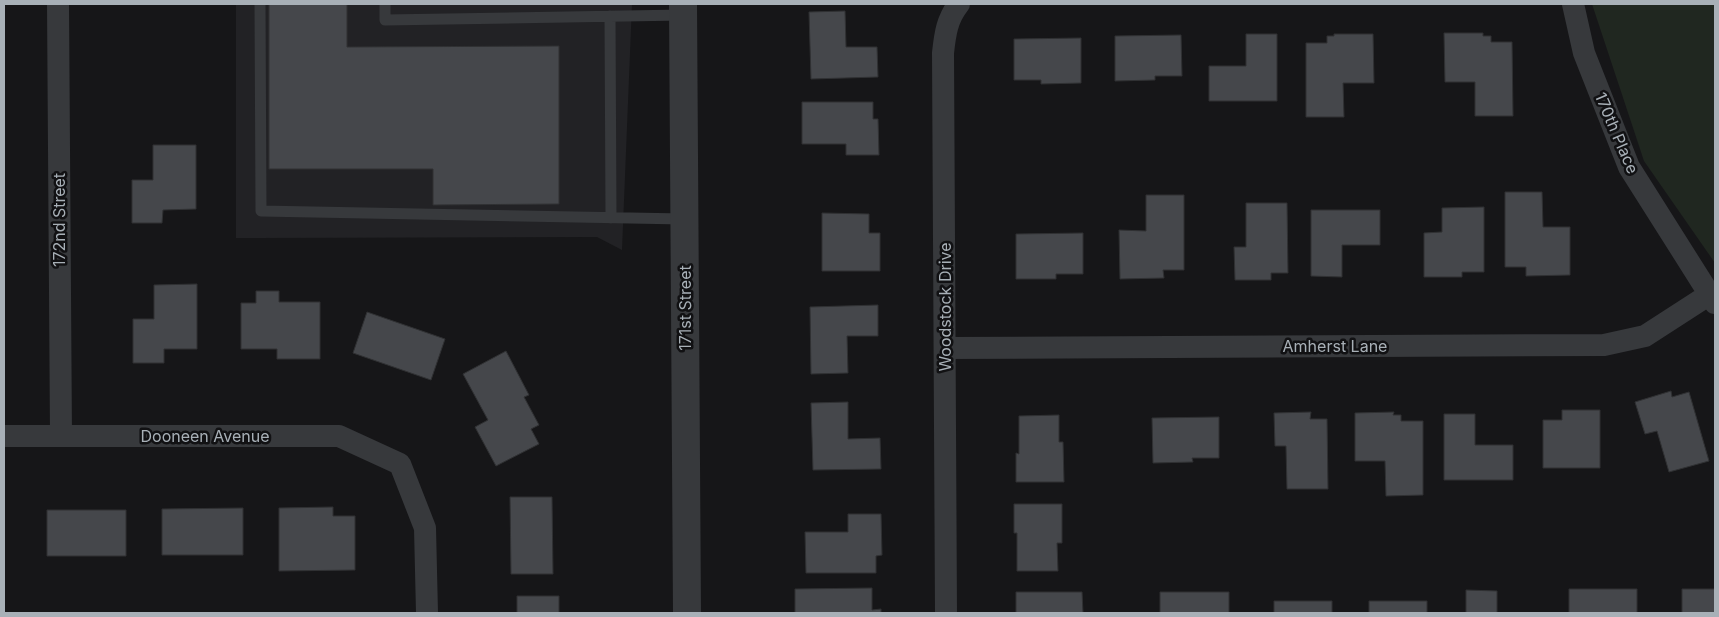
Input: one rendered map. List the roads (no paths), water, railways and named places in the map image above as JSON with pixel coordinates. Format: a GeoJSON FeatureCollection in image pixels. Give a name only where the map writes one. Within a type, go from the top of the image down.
{"type":"FeatureCollection","features":[{"type":"Feature","properties":{"kind":"street","name":"172nd Street"},"geometry":{"type":"LineString","coordinates":[[58,4],[60,436]]}},
{"type":"Feature","properties":{"kind":"street","name":"Woodstock Drive"},"geometry":{"type":"LineString","coordinates":[[946,613],[943,53],[950,15],[959,4]]}},
{"type":"Feature","properties":{"kind":"street","name":"170th Place"},"geometry":{"type":"LineString","coordinates":[[1573,4],[1584,53],[1629,167],[1713,299]]}},
{"type":"Feature","properties":{"kind":"street","name":"171st Street"},"geometry":{"type":"LineString","coordinates":[[683,9],[687,613]]}},
{"type":"Feature","properties":{"kind":"street","name":"Amherst Lane"},"geometry":{"type":"LineString","coordinates":[[946,348],[1604,345],[1645,336],[1713,299]]}},
{"type":"Feature","properties":{"kind":"street","name":"Dooneen Avenue"},"geometry":{"type":"LineString","coordinates":[[4,436],[339,436],[400,464],[425,528],[427,613]]}},
{"type":"Feature","properties":{"kind":"lane"},"geometry":{"type":"LineString","coordinates":[[260,4],[261,211],[684,219]]}},
{"type":"Feature","properties":{"kind":"lane"},"geometry":{"type":"LineString","coordinates":[[385,4],[385,20],[610,16],[683,9]]}},
{"type":"Feature","properties":{"kind":"lane"},"geometry":{"type":"LineString","coordinates":[[610,16],[611,218]]}}]}
